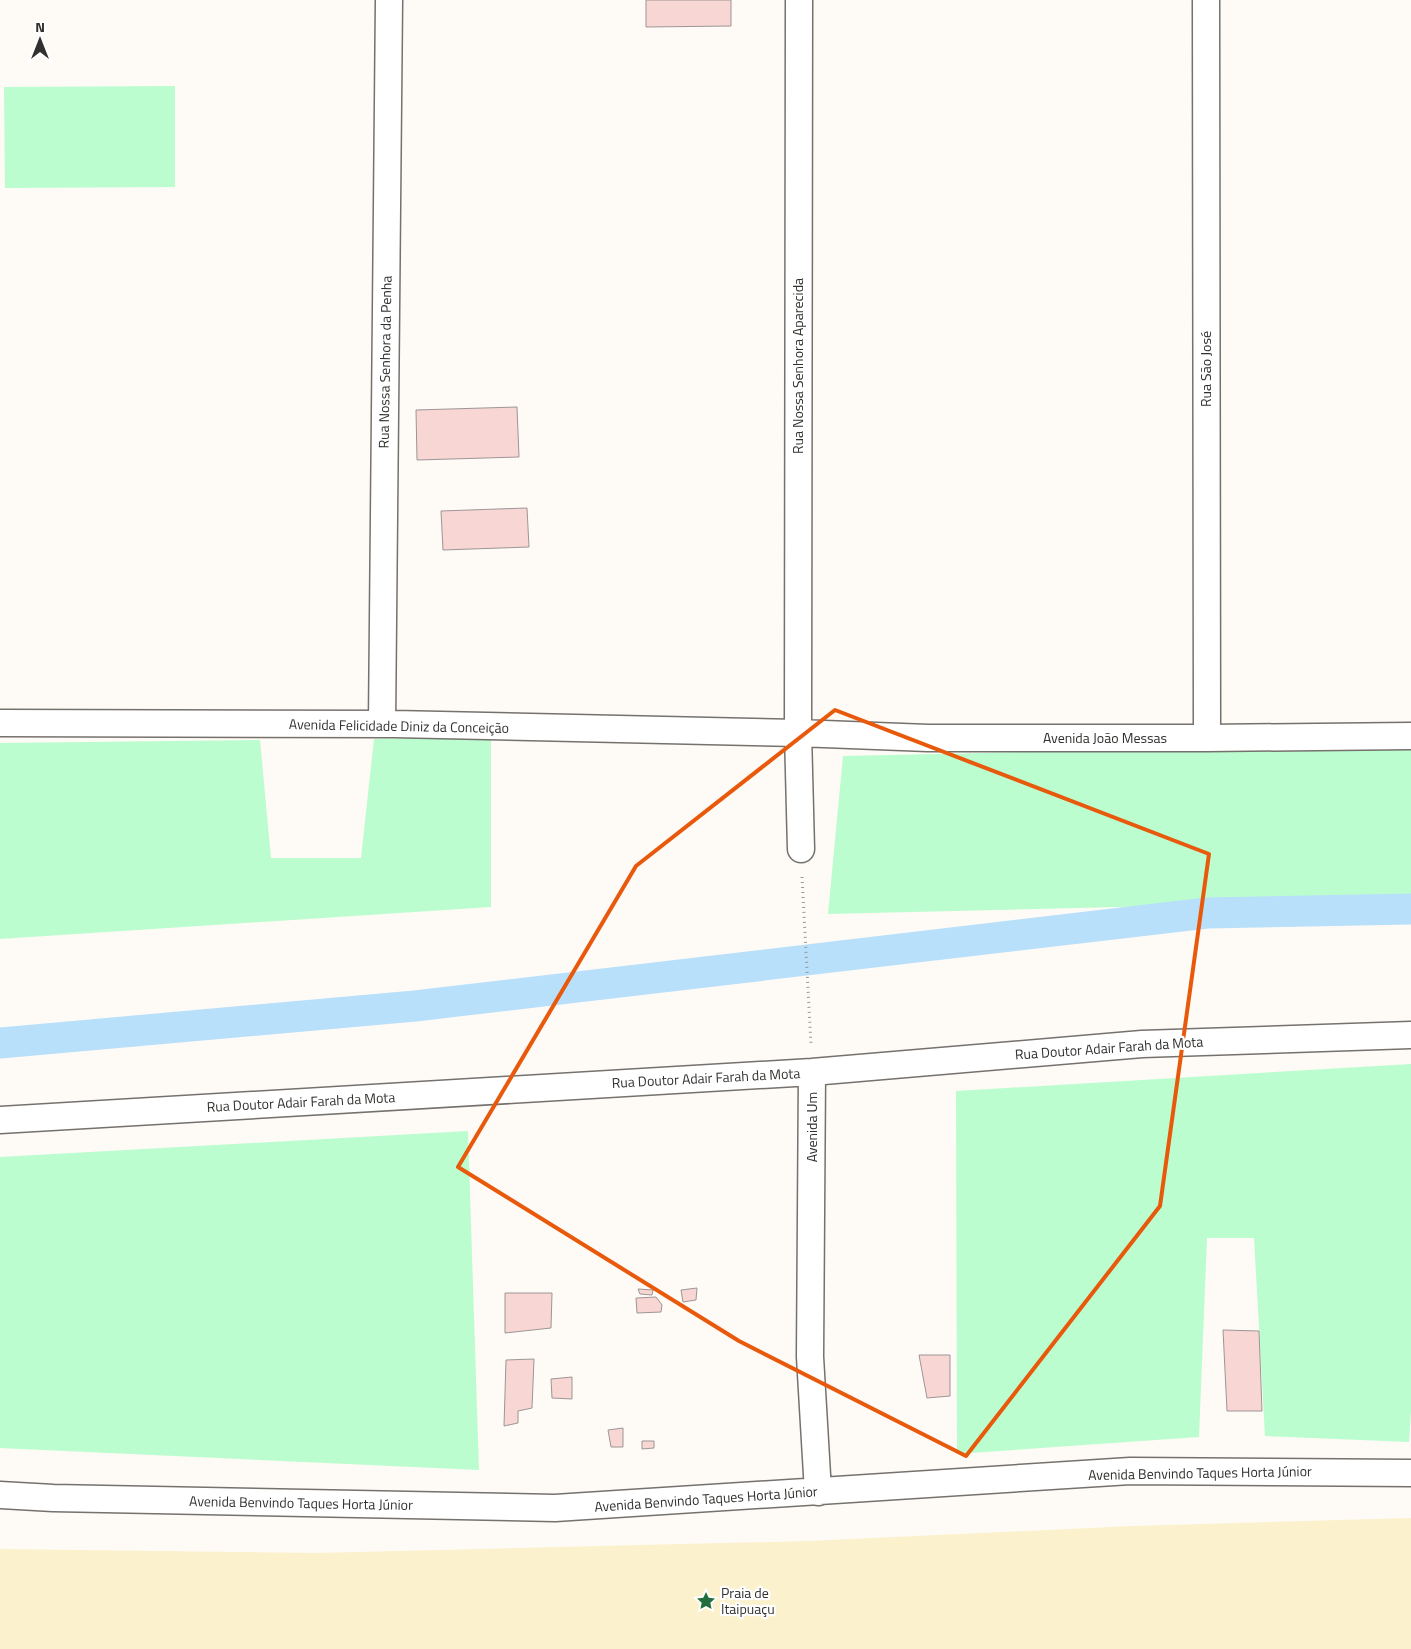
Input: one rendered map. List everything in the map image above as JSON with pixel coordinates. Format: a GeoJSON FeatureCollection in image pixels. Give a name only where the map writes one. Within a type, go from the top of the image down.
{"type":"FeatureCollection","features":[{"type":"Feature","properties":{"kind":"street","name":"Rua Nossa Senhora da Penha"},"geometry":{"type":"LineString","coordinates":[[382,724],[389,0]]}},
{"type":"Feature","properties":{"kind":"street","name":"Rua Nossa Senhora Aparecida"},"geometry":{"type":"LineString","coordinates":[[798,733],[799,0]]}},
{"type":"Feature","properties":{"kind":"street","name":"Rua São José"},"geometry":{"type":"LineString","coordinates":[[1206,0],[1207,738]]}},
{"type":"Feature","properties":{"kind":"street","name":"Avenida Felicidade Diniz da Conceição"},"geometry":{"type":"LineString","coordinates":[[0,722],[382,724],[798,733]]}},
{"type":"Feature","properties":{"kind":"street","name":"Avenida João Messas"},"geometry":{"type":"LineString","coordinates":[[798,733],[928,738],[1411,736]]}},
{"type":"Feature","properties":{"kind":"street"},"geometry":{"type":"LineString","coordinates":[[798,733],[801,848]]}},
{"type":"Feature","properties":{"kind":"street","name":"Rua Doutor Adair Farah da Mota"},"geometry":{"type":"LineString","coordinates":[[0,1120],[812,1072],[1142,1044],[1411,1035]]}},
{"type":"Feature","properties":{"kind":"street","name":"Avenida Um"},"geometry":{"type":"LineString","coordinates":[[812,1072],[810,1357],[818,1492]]}},
{"type":"Feature","properties":{"kind":"street","name":"Avenida Benvindo Taques Horta Júnior"},"geometry":{"type":"LineString","coordinates":[[0,1495],[53,1498],[555,1508],[1130,1471],[1411,1473]]}},
{"type":"Feature","properties":{"kind":"path","name":"Avenida Um"},"geometry":{"type":"LineString","coordinates":[[801,848],[812,1072]]}},
{"type":"Feature","properties":{"kind":"highlighted area"},"geometry":{"type":"Polygon","coordinates":[[[835,710],[1209,854],[1160,1206],[966,1456],[739,1341],[458,1167],[636,866],[835,710]]]}},
{"type":"Feature","properties":{"kind":"green space"},"geometry":{"type":"Polygon","coordinates":[[[175,86],[175,187],[5,188],[4,87],[175,86]]]}},
{"type":"Feature","properties":{"kind":"green space"},"geometry":{"type":"Polygon","coordinates":[[[491,736],[491,907],[0,939],[0,743],[260,740],[271,858],[361,858],[374,739],[491,736]]]}},
{"type":"Feature","properties":{"kind":"green space"},"geometry":{"type":"Polygon","coordinates":[[[1411,744],[1411,900],[828,914],[843,756],[1411,744]]]}},
{"type":"Feature","properties":{"kind":"green space"},"geometry":{"type":"Polygon","coordinates":[[[1411,1064],[1411,1411],[1409,1442],[1265,1436],[1254,1238],[1207,1238],[1199,1437],[957,1454],[956,1091],[1411,1064]]]}},
{"type":"Feature","properties":{"kind":"green space"},"geometry":{"type":"Polygon","coordinates":[[[468,1131],[479,1470],[0,1448],[0,1157],[468,1131]]]}},
{"type":"Feature","properties":{"kind":"sand","name":"Praia de Itaipuaçu"},"geometry":{"type":"Polygon","coordinates":[[[1411,1518],[1411,1649],[0,1649],[0,1549],[318,1553],[809,1541],[1133,1526],[1411,1518]]]}},
{"type":"Feature","properties":{"kind":"building"},"geometry":{"type":"Polygon","coordinates":[[[646,0],[731,0],[731,26],[646,27],[646,0]]]}},
{"type":"Feature","properties":{"kind":"building"},"geometry":{"type":"Polygon","coordinates":[[[517,407],[519,457],[417,460],[416,410],[517,407]]]}},
{"type":"Feature","properties":{"kind":"building"},"geometry":{"type":"Polygon","coordinates":[[[527,508],[529,547],[443,550],[441,511],[527,508]]]}},
{"type":"Feature","properties":{"kind":"building"},"geometry":{"type":"Polygon","coordinates":[[[697,1288],[696,1300],[683,1302],[681,1290],[697,1288]]]}},
{"type":"Feature","properties":{"kind":"building"},"geometry":{"type":"Polygon","coordinates":[[[638,1289],[653,1290],[652,1295],[640,1294],[638,1289]]]}},
{"type":"Feature","properties":{"kind":"building"},"geometry":{"type":"Polygon","coordinates":[[[505,1293],[552,1293],[551,1328],[505,1333],[505,1293]]]}},
{"type":"Feature","properties":{"kind":"building"},"geometry":{"type":"Polygon","coordinates":[[[656,1297],[662,1305],[661,1312],[637,1313],[636,1298],[656,1297]]]}},
{"type":"Feature","properties":{"kind":"building"},"geometry":{"type":"Polygon","coordinates":[[[1223,1330],[1259,1331],[1262,1411],[1227,1411],[1223,1330]]]}},
{"type":"Feature","properties":{"kind":"building"},"geometry":{"type":"Polygon","coordinates":[[[919,1355],[950,1355],[950,1396],[927,1398],[919,1355]]]}},
{"type":"Feature","properties":{"kind":"building"},"geometry":{"type":"Polygon","coordinates":[[[534,1359],[532,1408],[518,1411],[518,1423],[504,1426],[506,1360],[534,1359]]]}},
{"type":"Feature","properties":{"kind":"building"},"geometry":{"type":"Polygon","coordinates":[[[572,1377],[572,1399],[552,1398],[551,1379],[572,1377]]]}},
{"type":"Feature","properties":{"kind":"building"},"geometry":{"type":"Polygon","coordinates":[[[623,1428],[623,1447],[611,1447],[608,1430],[623,1428]]]}},
{"type":"Feature","properties":{"kind":"building"},"geometry":{"type":"Polygon","coordinates":[[[642,1441],[654,1441],[654,1448],[642,1449],[642,1441]]]}},
{"type":"Feature","properties":{"kind":"waterway"},"geometry":{"type":"LineString","coordinates":[[0,1043],[415,1006],[1207,913],[1411,909]]}},
{"type":"Feature","properties":{"kind":"place","name":"Praia de Itaipuaçu"},"geometry":{"type":"Point","coordinates":[706,1601]}}]}
